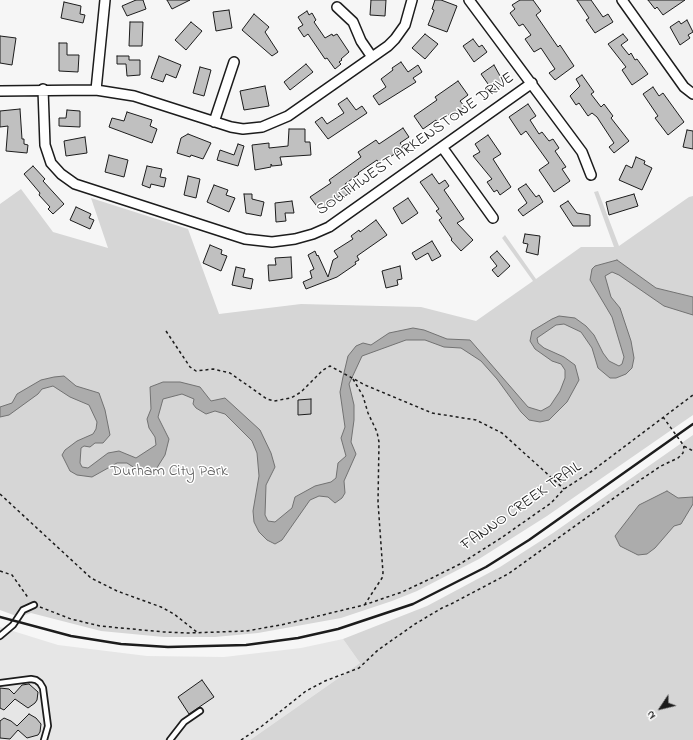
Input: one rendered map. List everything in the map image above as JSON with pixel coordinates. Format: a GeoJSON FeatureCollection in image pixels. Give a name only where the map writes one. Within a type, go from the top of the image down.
{"type":"FeatureCollection","features":[{"type":"Feature","properties":{"kind":"street"},"geometry":{"type":"LineString","coordinates":[[96,90],[105,0]]}},
{"type":"Feature","properties":{"kind":"street"},"geometry":{"type":"LineString","coordinates":[[0,91],[96,90],[134,96],[214,122],[243,129],[262,126],[280,120],[388,46],[401,31],[412,0]]}},
{"type":"Feature","properties":{"kind":"street"},"geometry":{"type":"LineString","coordinates":[[469,0],[582,152],[591,175]]}},
{"type":"Feature","properties":{"kind":"street"},"geometry":{"type":"LineString","coordinates":[[622,0],[684,87],[693,94]]}},
{"type":"Feature","properties":{"kind":"street"},"geometry":{"type":"LineString","coordinates":[[337,7],[353,22],[361,41],[372,57]]}},
{"type":"Feature","properties":{"kind":"street"},"geometry":{"type":"LineString","coordinates":[[214,122],[234,62]]}},
{"type":"Feature","properties":{"kind":"street","name":"SOUTHWEST ARKENSTONE DRIVE"},"geometry":{"type":"LineString","coordinates":[[44,90],[44,145],[51,163],[61,174],[75,184],[245,239],[272,242],[295,239],[313,234],[329,227],[532,83]]}},
{"type":"Feature","properties":{"kind":"street"},"geometry":{"type":"LineString","coordinates":[[442,147],[493,218]]}},
{"type":"Feature","properties":{"kind":"lane"},"geometry":{"type":"LineString","coordinates":[[0,636],[13,625],[23,610],[34,605]]}},
{"type":"Feature","properties":{"kind":"lane"},"geometry":{"type":"LineString","coordinates":[[0,683],[31,679],[36,680],[40,684],[43,688],[48,726],[44,740]]}},
{"type":"Feature","properties":{"kind":"lane"},"geometry":{"type":"LineString","coordinates":[[170,740],[184,722],[200,711]]}},
{"type":"Feature","properties":{"kind":"path"},"geometry":{"type":"LineString","coordinates":[[166,331],[190,367],[196,371],[213,369],[230,373],[267,399],[274,401],[291,398],[301,392],[326,368],[334,367],[365,385],[432,413],[476,420],[502,433],[564,489]]}},
{"type":"Feature","properties":{"kind":"path"},"geometry":{"type":"LineString","coordinates":[[352,377],[363,396],[368,413],[377,432],[379,442],[378,502],[383,573],[382,578],[364,605]]}},
{"type":"Feature","properties":{"kind":"path","name":"FANNO CREEK TRAIL"},"geometry":{"type":"LineString","coordinates":[[34,605],[71,619],[100,626],[164,632],[198,633],[246,631],[281,625],[364,605],[402,592],[460,564],[521,525],[551,503],[564,489],[693,395]]}},
{"type":"Feature","properties":{"kind":"path"},"geometry":{"type":"LineString","coordinates":[[663,417],[684,446],[693,451]]}},
{"type":"Feature","properties":{"kind":"path"},"geometry":{"type":"LineString","coordinates":[[241,740],[262,726],[306,691],[325,681],[359,668],[378,650],[415,624],[514,570],[621,492],[661,466],[678,458],[683,453],[684,446]]}},
{"type":"Feature","properties":{"kind":"path"},"geometry":{"type":"LineString","coordinates":[[0,494],[91,578],[117,591],[161,606],[174,614],[198,633]]}},
{"type":"Feature","properties":{"kind":"path"},"geometry":{"type":"LineString","coordinates":[[0,571],[12,575],[34,605]]}},
{"type":"Feature","properties":{"kind":"shaded area"},"geometry":{"type":"Polygon","coordinates":[[[617,260],[656,288],[693,297],[693,315],[664,306],[619,275],[612,272],[605,276],[611,297],[620,308],[631,341],[634,358],[632,368],[626,374],[616,378],[610,378],[598,368],[592,348],[581,332],[564,324],[556,325],[537,338],[538,343],[544,348],[564,357],[575,365],[579,380],[567,402],[549,420],[540,422],[529,420],[481,361],[461,348],[444,347],[425,340],[406,340],[362,356],[349,384],[354,405],[354,420],[351,442],[356,454],[344,481],[345,493],[342,498],[335,503],[328,497],[319,496],[310,500],[282,540],[275,544],[267,540],[259,532],[254,522],[253,511],[259,476],[257,453],[252,441],[225,414],[215,411],[206,414],[196,408],[193,404],[194,399],[182,394],[163,399],[158,417],[169,439],[165,455],[153,474],[147,476],[127,463],[117,463],[92,477],[77,475],[70,471],[62,455],[65,450],[77,441],[93,434],[96,429],[97,422],[89,405],[70,397],[53,386],[42,389],[38,394],[9,415],[0,417],[0,407],[12,403],[17,394],[41,380],[64,376],[76,386],[99,393],[105,410],[110,435],[103,443],[95,443],[90,447],[84,446],[81,448],[80,463],[82,467],[88,468],[108,453],[119,451],[136,458],[156,445],[155,437],[149,428],[147,419],[151,409],[150,387],[163,382],[180,382],[200,387],[211,401],[225,398],[260,430],[271,453],[275,467],[266,485],[265,515],[268,521],[275,522],[292,508],[295,497],[315,486],[331,482],[336,478],[338,463],[346,456],[341,438],[345,427],[340,392],[348,356],[356,346],[363,343],[371,345],[389,333],[413,328],[424,330],[447,339],[470,340],[528,407],[541,411],[550,406],[560,391],[565,378],[565,370],[561,364],[552,361],[535,349],[530,341],[532,331],[552,319],[559,316],[575,318],[586,326],[594,335],[609,361],[619,366],[622,364],[624,357],[612,317],[590,280],[592,269],[595,266],[617,260]]]}},
{"type":"Feature","properties":{"kind":"shaded area"},"geometry":{"type":"Polygon","coordinates":[[[667,491],[678,498],[693,497],[693,504],[681,524],[674,526],[655,548],[647,554],[638,555],[620,546],[615,536],[639,505],[667,491]]]}},
{"type":"Feature","properties":{"kind":"shaded area"},"geometry":{"type":"Polygon","coordinates":[[[0,627],[58,645],[147,656],[224,657],[301,648],[343,639],[360,663],[250,740],[0,740],[0,627]]]}},
{"type":"Feature","properties":{"kind":"green space","name":"Durham City Park"},"geometry":{"type":"Polygon","coordinates":[[[21,189],[53,232],[108,248],[91,198],[188,229],[219,314],[301,304],[421,307],[476,321],[533,281],[502,238],[505,235],[536,279],[581,247],[614,247],[594,192],[598,191],[619,246],[689,197],[693,196],[693,415],[547,516],[479,559],[417,591],[341,618],[258,633],[215,637],[164,637],[101,631],[31,613],[19,617],[0,610],[0,204],[21,189]]]}},
{"type":"Feature","properties":{"kind":"green space"},"geometry":{"type":"Polygon","coordinates":[[[693,435],[693,740],[250,740],[360,663],[343,639],[427,606],[500,567],[553,533],[693,435]]]}},
{"type":"Feature","properties":{"kind":"building"},"geometry":{"type":"Polygon","coordinates":[[[136,0],[143,0],[146,9],[127,16],[122,6],[136,0]]]}},
{"type":"Feature","properties":{"kind":"building"},"geometry":{"type":"Polygon","coordinates":[[[167,0],[190,0],[172,9],[167,0]]]}},
{"type":"Feature","properties":{"kind":"building"},"geometry":{"type":"Polygon","coordinates":[[[371,0],[386,0],[385,16],[370,15],[371,0]]]}},
{"type":"Feature","properties":{"kind":"building"},"geometry":{"type":"Polygon","coordinates":[[[435,0],[441,0],[457,6],[447,32],[428,25],[434,10],[432,9],[435,0]]]}},
{"type":"Feature","properties":{"kind":"building"},"geometry":{"type":"Polygon","coordinates":[[[520,0],[533,0],[541,11],[536,15],[558,47],[560,45],[574,66],[555,80],[549,73],[555,69],[541,48],[534,52],[525,39],[531,35],[523,24],[519,26],[510,13],[515,9],[512,5],[520,0]]]}},
{"type":"Feature","properties":{"kind":"building"},"geometry":{"type":"Polygon","coordinates":[[[577,0],[591,0],[603,17],[608,14],[613,22],[595,33],[586,20],[589,18],[577,0]]]}},
{"type":"Feature","properties":{"kind":"building"},"geometry":{"type":"Polygon","coordinates":[[[648,0],[685,0],[663,15],[657,7],[655,9],[648,0]]]}},
{"type":"Feature","properties":{"kind":"building"},"geometry":{"type":"Polygon","coordinates":[[[64,2],[81,6],[80,14],[85,15],[83,23],[61,18],[64,2]]]}},
{"type":"Feature","properties":{"kind":"building"},"geometry":{"type":"Polygon","coordinates":[[[229,10],[232,28],[216,31],[213,12],[229,10]]]}},
{"type":"Feature","properties":{"kind":"building"},"geometry":{"type":"Polygon","coordinates":[[[307,11],[309,15],[312,13],[316,20],[314,22],[325,38],[332,34],[333,36],[337,34],[349,52],[341,59],[342,60],[339,62],[341,64],[335,69],[327,58],[325,59],[308,34],[304,37],[298,28],[303,25],[298,17],[307,11]]]}},
{"type":"Feature","properties":{"kind":"building"},"geometry":{"type":"Polygon","coordinates":[[[254,14],[269,27],[265,32],[278,52],[272,56],[242,30],[254,14]]]}},
{"type":"Feature","properties":{"kind":"building"},"geometry":{"type":"Polygon","coordinates":[[[687,20],[693,32],[688,35],[690,38],[680,45],[670,27],[679,21],[681,24],[687,20]]]}},
{"type":"Feature","properties":{"kind":"building"},"geometry":{"type":"Polygon","coordinates":[[[130,22],[143,22],[142,46],[129,46],[130,22]]]}},
{"type":"Feature","properties":{"kind":"building"},"geometry":{"type":"Polygon","coordinates":[[[191,22],[202,31],[186,50],[175,40],[191,22]]]}},
{"type":"Feature","properties":{"kind":"building"},"geometry":{"type":"Polygon","coordinates":[[[425,34],[438,44],[425,59],[412,48],[425,34]]]}},
{"type":"Feature","properties":{"kind":"building"},"geometry":{"type":"Polygon","coordinates":[[[623,34],[628,40],[621,45],[629,55],[631,53],[635,60],[637,59],[648,74],[632,85],[622,70],[626,67],[608,44],[623,34]]]}},
{"type":"Feature","properties":{"kind":"building"},"geometry":{"type":"Polygon","coordinates":[[[0,36],[16,38],[12,65],[0,63],[0,36]]]}},
{"type":"Feature","properties":{"kind":"building"},"geometry":{"type":"Polygon","coordinates":[[[473,39],[479,47],[482,45],[487,52],[474,62],[463,46],[473,39]]]}},
{"type":"Feature","properties":{"kind":"building"},"geometry":{"type":"Polygon","coordinates":[[[59,43],[67,43],[67,55],[79,55],[78,72],[59,71],[59,43]]]}},
{"type":"Feature","properties":{"kind":"building"},"geometry":{"type":"Polygon","coordinates":[[[117,56],[129,56],[129,60],[140,60],[140,75],[127,76],[126,64],[117,64],[117,56]]]}},
{"type":"Feature","properties":{"kind":"building"},"geometry":{"type":"Polygon","coordinates":[[[159,56],[181,65],[176,78],[166,74],[163,82],[151,78],[159,56]]]}},
{"type":"Feature","properties":{"kind":"building"},"geometry":{"type":"Polygon","coordinates":[[[401,62],[408,72],[418,65],[422,72],[413,78],[416,82],[379,105],[373,96],[386,87],[381,79],[393,70],[392,68],[401,62]]]}},
{"type":"Feature","properties":{"kind":"building"},"geometry":{"type":"Polygon","coordinates":[[[306,64],[313,72],[290,90],[284,82],[306,64]]]}},
{"type":"Feature","properties":{"kind":"building"},"geometry":{"type":"Polygon","coordinates":[[[494,65],[504,83],[493,91],[481,74],[494,65]]]}},
{"type":"Feature","properties":{"kind":"building"},"geometry":{"type":"Polygon","coordinates":[[[200,67],[211,70],[204,96],[193,93],[200,67]]]}},
{"type":"Feature","properties":{"kind":"building"},"geometry":{"type":"Polygon","coordinates":[[[582,75],[594,92],[591,94],[601,107],[604,104],[613,116],[611,118],[629,141],[614,153],[609,147],[614,143],[597,117],[592,113],[588,116],[579,103],[576,105],[570,96],[580,86],[576,79],[582,75]]]}},
{"type":"Feature","properties":{"kind":"building"},"geometry":{"type":"Polygon","coordinates":[[[458,81],[468,95],[460,101],[465,107],[452,116],[450,114],[438,122],[436,120],[423,129],[414,116],[437,100],[435,97],[458,81]]]}},
{"type":"Feature","properties":{"kind":"building"},"geometry":{"type":"Polygon","coordinates":[[[265,86],[269,106],[244,110],[240,91],[265,86]]]}},
{"type":"Feature","properties":{"kind":"building"},"geometry":{"type":"Polygon","coordinates":[[[653,87],[659,96],[663,93],[684,122],[668,135],[655,118],[658,116],[643,94],[653,87]]]}},
{"type":"Feature","properties":{"kind":"building"},"geometry":{"type":"Polygon","coordinates":[[[347,98],[356,110],[362,106],[367,113],[328,139],[315,122],[322,117],[327,124],[344,113],[338,104],[347,98]]]}},
{"type":"Feature","properties":{"kind":"building"},"geometry":{"type":"Polygon","coordinates":[[[528,104],[536,116],[530,120],[539,134],[542,132],[549,141],[553,139],[559,148],[555,151],[566,167],[562,169],[570,181],[554,192],[539,170],[549,163],[526,131],[521,135],[509,117],[528,104]]]}},
{"type":"Feature","properties":{"kind":"building"},"geometry":{"type":"Polygon","coordinates":[[[20,109],[22,139],[24,139],[24,144],[28,145],[27,153],[6,151],[8,126],[0,127],[0,111],[20,109]]]}},
{"type":"Feature","properties":{"kind":"building"},"geometry":{"type":"Polygon","coordinates":[[[67,110],[80,111],[80,127],[59,126],[59,118],[66,118],[67,110]]]}},
{"type":"Feature","properties":{"kind":"building"},"geometry":{"type":"Polygon","coordinates":[[[127,112],[152,120],[150,126],[157,129],[152,143],[109,127],[112,118],[124,121],[127,112]]]}},
{"type":"Feature","properties":{"kind":"building"},"geometry":{"type":"Polygon","coordinates":[[[403,128],[409,137],[400,143],[404,148],[379,164],[377,160],[358,173],[359,174],[345,184],[351,192],[342,198],[340,196],[319,209],[310,197],[331,183],[329,180],[361,157],[358,152],[376,140],[379,144],[403,128]]]}},
{"type":"Feature","properties":{"kind":"building"},"geometry":{"type":"Polygon","coordinates":[[[289,129],[305,129],[305,142],[310,142],[311,155],[280,157],[282,165],[272,166],[271,164],[271,167],[255,170],[252,145],[269,143],[269,148],[288,146],[289,129]]]}},
{"type":"Feature","properties":{"kind":"building"},"geometry":{"type":"Polygon","coordinates":[[[687,130],[693,131],[693,149],[683,147],[687,130]]]}},
{"type":"Feature","properties":{"kind":"building"},"geometry":{"type":"Polygon","coordinates":[[[188,134],[211,143],[203,159],[177,153],[181,138],[188,134]]]}},
{"type":"Feature","properties":{"kind":"building"},"geometry":{"type":"Polygon","coordinates":[[[488,135],[501,154],[493,159],[511,187],[500,195],[497,190],[494,192],[487,182],[492,179],[473,156],[480,152],[475,144],[488,135]]]}},
{"type":"Feature","properties":{"kind":"building"},"geometry":{"type":"Polygon","coordinates":[[[85,137],[87,153],[66,156],[64,141],[85,137]]]}},
{"type":"Feature","properties":{"kind":"building"},"geometry":{"type":"Polygon","coordinates":[[[238,144],[244,146],[238,166],[217,160],[220,150],[234,155],[238,144]]]}},
{"type":"Feature","properties":{"kind":"building"},"geometry":{"type":"Polygon","coordinates":[[[109,155],[128,160],[124,177],[105,172],[109,155]]]}},
{"type":"Feature","properties":{"kind":"building"},"geometry":{"type":"Polygon","coordinates":[[[636,157],[645,161],[644,164],[652,168],[642,190],[619,180],[626,165],[632,168],[636,157]]]}},
{"type":"Feature","properties":{"kind":"building"},"geometry":{"type":"Polygon","coordinates":[[[33,166],[45,179],[43,181],[64,204],[53,214],[48,209],[50,207],[39,195],[40,193],[24,174],[33,166]]]}},
{"type":"Feature","properties":{"kind":"building"},"geometry":{"type":"Polygon","coordinates":[[[147,166],[162,169],[160,177],[166,178],[164,187],[151,184],[150,188],[142,185],[147,166]]]}},
{"type":"Feature","properties":{"kind":"building"},"geometry":{"type":"Polygon","coordinates":[[[432,174],[439,184],[445,180],[449,186],[444,190],[464,219],[457,223],[473,240],[461,251],[451,240],[452,239],[439,220],[442,218],[436,211],[439,209],[420,182],[432,174]]]}},
{"type":"Feature","properties":{"kind":"building"},"geometry":{"type":"Polygon","coordinates":[[[188,176],[200,179],[196,198],[184,195],[188,176]]]}},
{"type":"Feature","properties":{"kind":"building"},"geometry":{"type":"Polygon","coordinates":[[[526,184],[536,197],[539,195],[543,202],[523,216],[518,210],[527,203],[518,189],[526,184]]]}},
{"type":"Feature","properties":{"kind":"building"},"geometry":{"type":"Polygon","coordinates":[[[214,185],[228,190],[226,195],[235,198],[229,212],[207,202],[214,185]]]}},
{"type":"Feature","properties":{"kind":"building"},"geometry":{"type":"Polygon","coordinates":[[[244,194],[252,194],[252,199],[264,202],[261,216],[246,213],[244,194]]]}},
{"type":"Feature","properties":{"kind":"building"},"geometry":{"type":"Polygon","coordinates":[[[634,194],[638,206],[609,215],[606,202],[634,194]]]}},
{"type":"Feature","properties":{"kind":"building"},"geometry":{"type":"Polygon","coordinates":[[[408,198],[418,213],[402,224],[393,208],[408,198]]]}},
{"type":"Feature","properties":{"kind":"building"},"geometry":{"type":"Polygon","coordinates":[[[292,201],[294,213],[285,213],[286,221],[276,222],[275,203],[292,201]]]}},
{"type":"Feature","properties":{"kind":"building"},"geometry":{"type":"Polygon","coordinates":[[[568,201],[577,213],[590,215],[590,226],[573,226],[560,206],[568,201]]]}},
{"type":"Feature","properties":{"kind":"building"},"geometry":{"type":"Polygon","coordinates":[[[76,207],[91,214],[89,218],[94,220],[90,229],[70,220],[76,207]]]}},
{"type":"Feature","properties":{"kind":"building"},"geometry":{"type":"Polygon","coordinates":[[[376,220],[387,235],[357,256],[359,260],[355,262],[356,264],[337,277],[306,289],[303,282],[312,278],[310,271],[314,269],[308,255],[315,251],[328,277],[333,260],[338,257],[334,251],[353,239],[351,236],[359,230],[360,232],[376,220]]]}},
{"type":"Feature","properties":{"kind":"building"},"geometry":{"type":"Polygon","coordinates":[[[525,234],[540,236],[538,255],[526,252],[528,244],[523,243],[525,234]]]}},
{"type":"Feature","properties":{"kind":"building"},"geometry":{"type":"Polygon","coordinates":[[[432,241],[441,256],[432,261],[428,253],[416,260],[412,253],[432,241]]]}},
{"type":"Feature","properties":{"kind":"building"},"geometry":{"type":"Polygon","coordinates":[[[210,245],[222,250],[221,254],[227,256],[221,271],[203,263],[210,245]]]}},
{"type":"Feature","properties":{"kind":"building"},"geometry":{"type":"Polygon","coordinates":[[[497,251],[510,266],[498,277],[492,270],[497,266],[490,257],[497,251]]]}},
{"type":"Feature","properties":{"kind":"building"},"geometry":{"type":"Polygon","coordinates":[[[291,257],[292,278],[269,281],[268,265],[276,265],[275,258],[291,257]]]}},
{"type":"Feature","properties":{"kind":"building"},"geometry":{"type":"Polygon","coordinates":[[[400,266],[402,279],[397,280],[398,285],[386,288],[382,271],[400,266]]]}},
{"type":"Feature","properties":{"kind":"building"},"geometry":{"type":"Polygon","coordinates":[[[236,267],[245,269],[243,277],[253,279],[251,289],[232,285],[236,267]]]}},
{"type":"Feature","properties":{"kind":"building"},"geometry":{"type":"Polygon","coordinates":[[[311,399],[311,414],[298,415],[298,400],[311,399]]]}},
{"type":"Feature","properties":{"kind":"building"},"geometry":{"type":"Polygon","coordinates":[[[202,680],[214,697],[189,714],[178,697],[202,680]]]}},
{"type":"Feature","properties":{"kind":"building"},"geometry":{"type":"Polygon","coordinates":[[[29,684],[38,692],[35,703],[28,708],[15,699],[4,710],[0,708],[0,688],[9,689],[14,694],[22,685],[29,684]]]}},
{"type":"Feature","properties":{"kind":"building"},"geometry":{"type":"Polygon","coordinates":[[[29,714],[36,718],[41,724],[38,735],[27,738],[18,730],[10,739],[0,738],[0,721],[4,718],[17,726],[29,714]]]}},
{"type":"Feature","properties":{"kind":"railway"},"geometry":{"type":"LineString","coordinates":[[0,617],[71,636],[121,644],[168,647],[246,645],[298,638],[338,629],[413,604],[486,567],[529,540],[693,424]]}}]}
